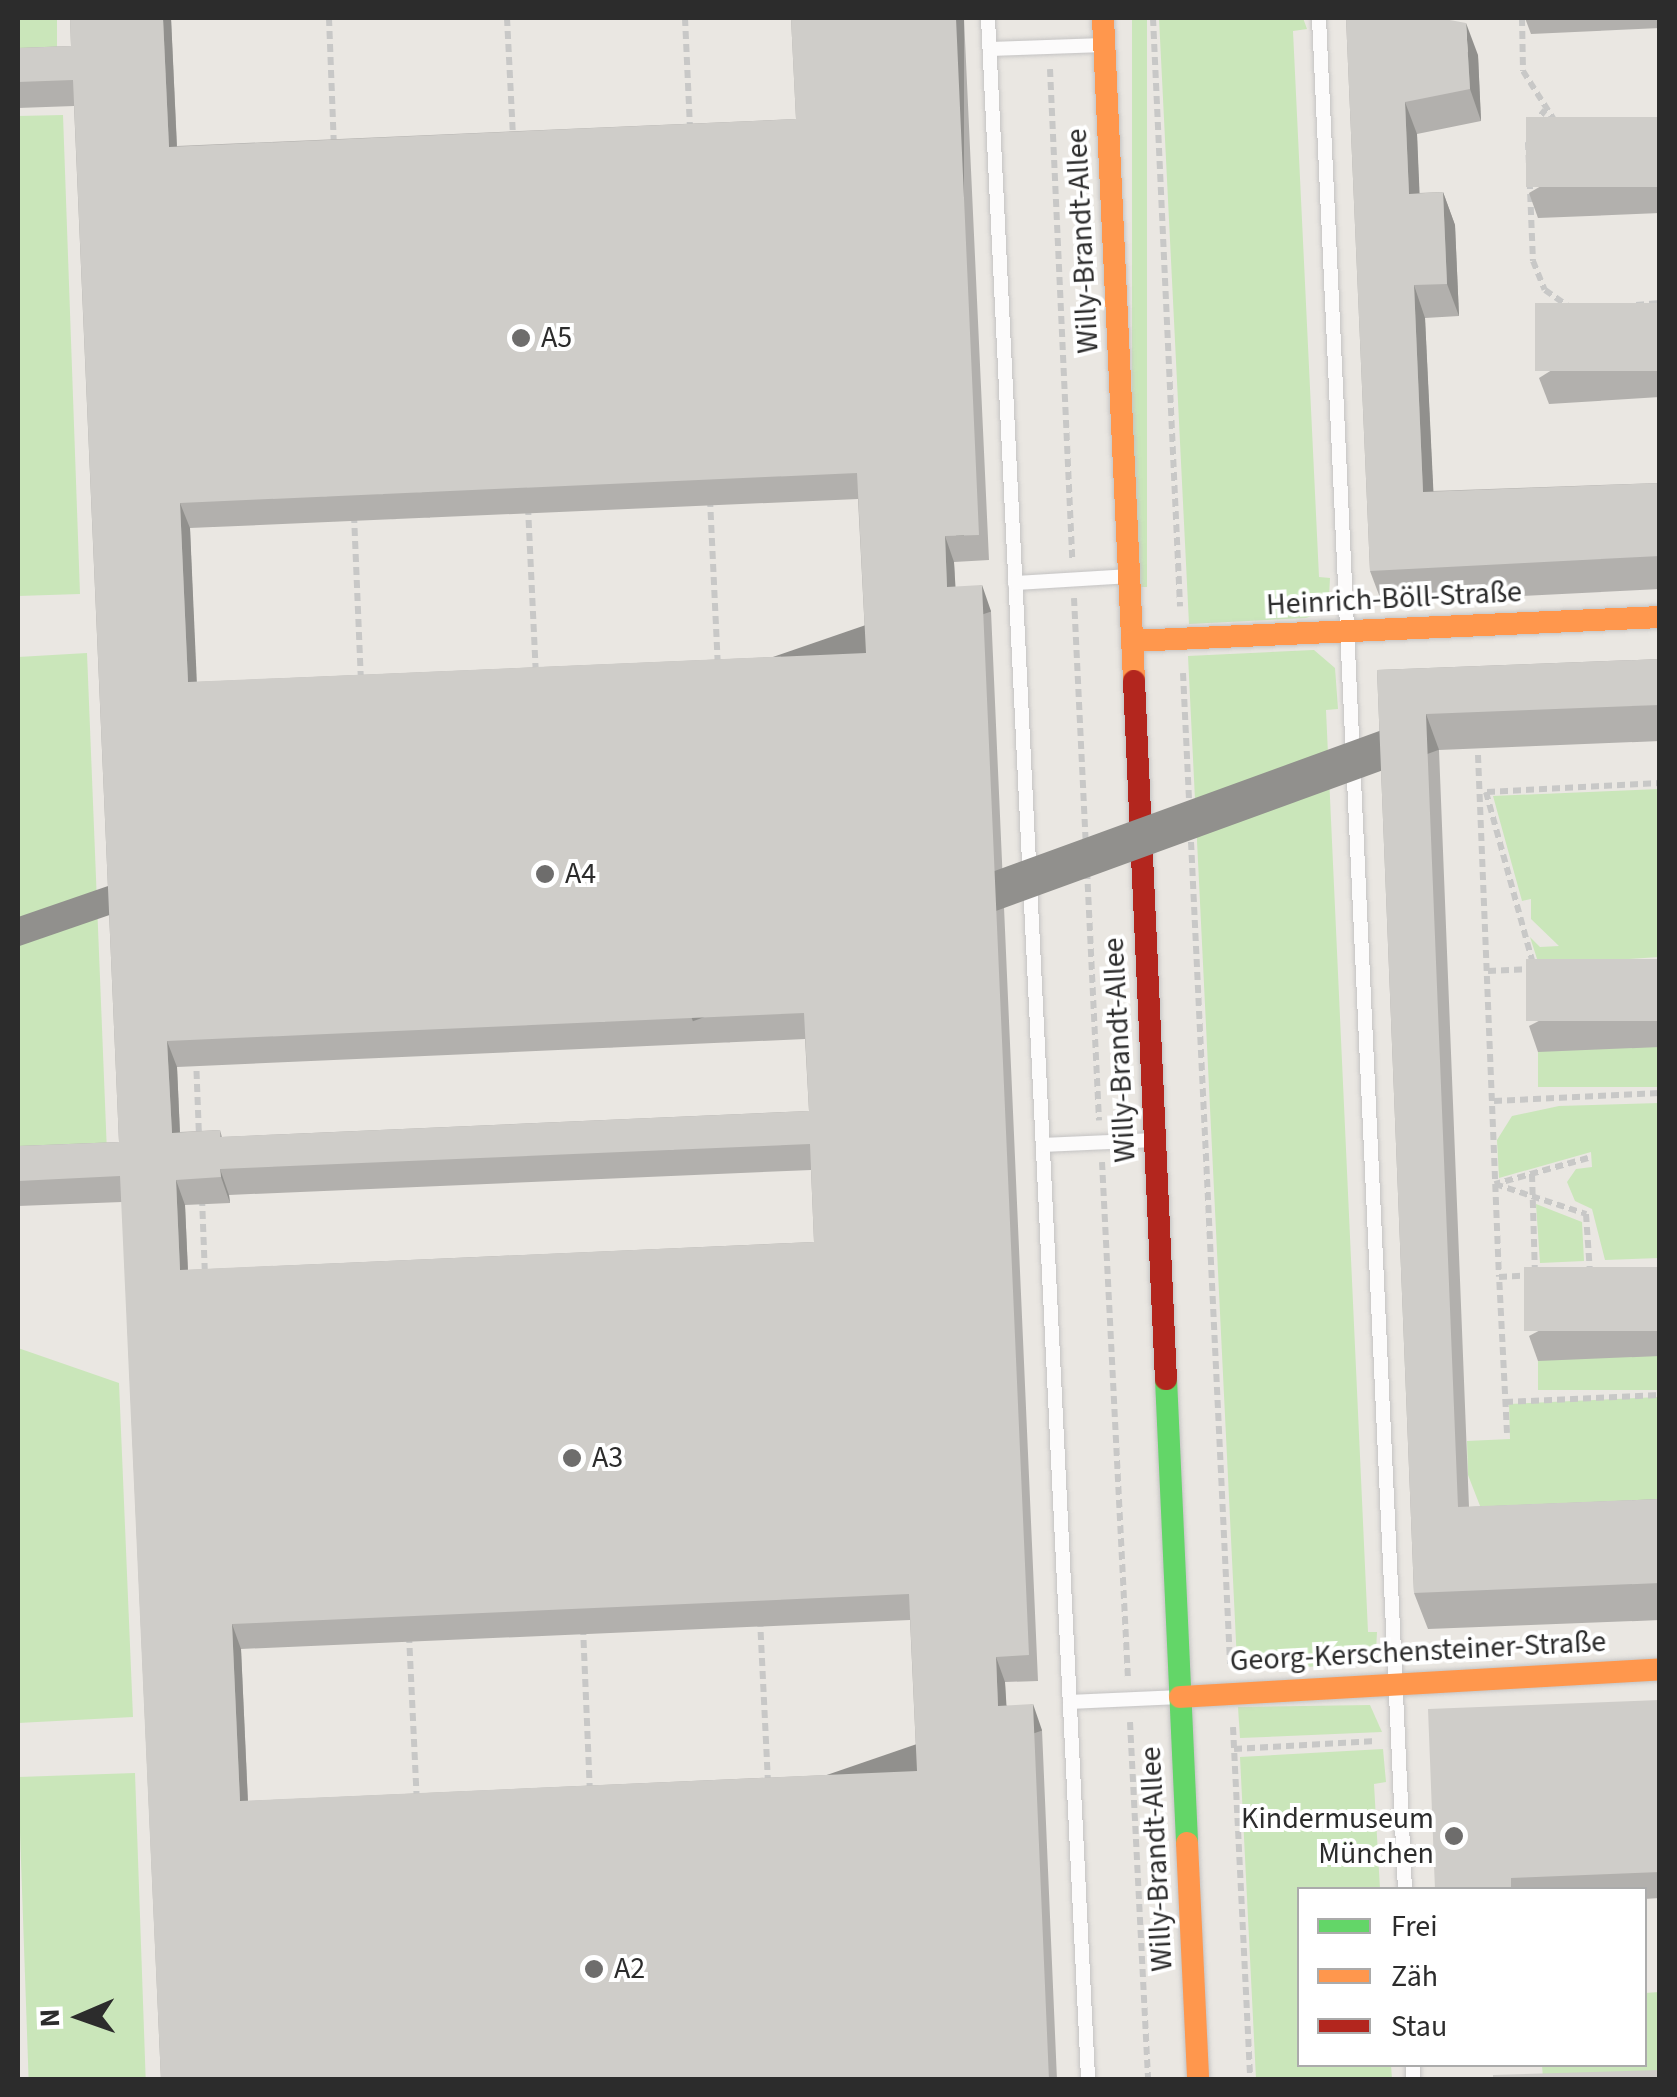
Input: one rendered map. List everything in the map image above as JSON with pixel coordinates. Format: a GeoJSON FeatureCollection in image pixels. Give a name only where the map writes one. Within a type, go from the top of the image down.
{"type":"FeatureCollection","features":[{"type":"Feature","properties":{"kind":"main road","name":"Willy-Brandt-Allee"},"geometry":{"type":"LineString","coordinates":[[1103,18],[1198,2080]]}},
{"type":"Feature","properties":{"kind":"main road","name":"Heinrich-Böll-Straße"},"geometry":{"type":"LineString","coordinates":[[1132,642],[1660,617]]}},
{"type":"Feature","properties":{"kind":"main road","name":"Georg-Kerschensteiner-Straße"},"geometry":{"type":"LineString","coordinates":[[1180,1697],[1396,1681],[1660,1669]]}},
{"type":"Feature","properties":{"kind":"lane"},"geometry":{"type":"LineString","coordinates":[[988,18],[1088,2080]]}},
{"type":"Feature","properties":{"kind":"lane"},"geometry":{"type":"LineString","coordinates":[[1320,18],[1405,1887]]}},
{"type":"Feature","properties":{"kind":"lane"},"geometry":{"type":"LineString","coordinates":[[990,49],[1104,45]]}},
{"type":"Feature","properties":{"kind":"lane"},"geometry":{"type":"LineString","coordinates":[[1015,583],[1129,576]]}},
{"type":"Feature","properties":{"kind":"lane"},"geometry":{"type":"LineString","coordinates":[[1042,1145],[1155,1140]]}},
{"type":"Feature","properties":{"kind":"lane"},"geometry":{"type":"LineString","coordinates":[[1070,1702],[1180,1697]]}},
{"type":"Feature","properties":{"kind":"path"},"geometry":{"type":"LineString","coordinates":[[329,18],[336,165]]}},
{"type":"Feature","properties":{"kind":"path"},"geometry":{"type":"LineString","coordinates":[[508,18],[514,157]]}},
{"type":"Feature","properties":{"kind":"path"},"geometry":{"type":"LineString","coordinates":[[685,18],[690,149]]}},
{"type":"Feature","properties":{"kind":"path"},"geometry":{"type":"LineString","coordinates":[[1153,18],[1250,2080]]}},
{"type":"Feature","properties":{"kind":"path"},"geometry":{"type":"LineString","coordinates":[[1522,18],[1523,71],[1558,126],[1575,126]]}},
{"type":"Feature","properties":{"kind":"path"},"geometry":{"type":"LineString","coordinates":[[1049,46],[1148,2080]]}},
{"type":"Feature","properties":{"kind":"path"},"geometry":{"type":"LineString","coordinates":[[1546,110],[1525,150],[1533,262],[1545,290],[1568,310],[1586,308]]}},
{"type":"Feature","properties":{"kind":"path"},"geometry":{"type":"LineString","coordinates":[[1623,306],[1660,302]]}},
{"type":"Feature","properties":{"kind":"path"},"geometry":{"type":"LineString","coordinates":[[709,485],[718,685]]}},
{"type":"Feature","properties":{"kind":"path"},"geometry":{"type":"LineString","coordinates":[[528,492],[536,693]]}},
{"type":"Feature","properties":{"kind":"path"},"geometry":{"type":"LineString","coordinates":[[354,500],[362,700]]}},
{"type":"Feature","properties":{"kind":"path"},"geometry":{"type":"LineString","coordinates":[[1478,755],[1483,792],[1494,1184],[1506,1433]]}},
{"type":"Feature","properties":{"kind":"path"},"geometry":{"type":"LineString","coordinates":[[1483,792],[1660,783]]}},
{"type":"Feature","properties":{"kind":"path"},"geometry":{"type":"LineString","coordinates":[[1483,792],[1535,969]]}},
{"type":"Feature","properties":{"kind":"path"},"geometry":{"type":"LineString","coordinates":[[1488,971],[1552,968]]}},
{"type":"Feature","properties":{"kind":"path"},"geometry":{"type":"LineString","coordinates":[[195,1043],[199,1139]]}},
{"type":"Feature","properties":{"kind":"path"},"geometry":{"type":"LineString","coordinates":[[1494,1101],[1660,1093]]}},
{"type":"Feature","properties":{"kind":"path"},"geometry":{"type":"LineString","coordinates":[[1494,1184],[1588,1158]]}},
{"type":"Feature","properties":{"kind":"path"},"geometry":{"type":"LineString","coordinates":[[1532,1174],[1534,1275]]}},
{"type":"Feature","properties":{"kind":"path"},"geometry":{"type":"LineString","coordinates":[[200,1181],[206,1295]]}},
{"type":"Feature","properties":{"kind":"path"},"geometry":{"type":"LineString","coordinates":[[1494,1184],[1586,1214],[1590,1283]]}},
{"type":"Feature","properties":{"kind":"path"},"geometry":{"type":"LineString","coordinates":[[1572,1273],[1607,1271]]}},
{"type":"Feature","properties":{"kind":"path"},"geometry":{"type":"LineString","coordinates":[[1500,1277],[1553,1274]]}},
{"type":"Feature","properties":{"kind":"path"},"geometry":{"type":"LineString","coordinates":[[1506,1402],[1660,1395]]}},
{"type":"Feature","properties":{"kind":"path"},"geometry":{"type":"LineString","coordinates":[[760,1604],[768,1786]]}},
{"type":"Feature","properties":{"kind":"path"},"geometry":{"type":"LineString","coordinates":[[582,1612],[591,1812]]}},
{"type":"Feature","properties":{"kind":"path"},"geometry":{"type":"LineString","coordinates":[[408,1619],[418,1819]]}},
{"type":"Feature","properties":{"kind":"path"},"geometry":{"type":"LineString","coordinates":[[1234,1748],[1387,1741]]}},
{"type":"Feature","properties":{"kind":"green space"},"geometry":{"type":"Polygon","coordinates":[[[18,18],[57,18],[57,62],[18,62],[18,18]]]}},
{"type":"Feature","properties":{"kind":"green space"},"geometry":{"type":"Polygon","coordinates":[[[1132,18],[1147,18],[1147,587],[1132,587],[1132,18]]]}},
{"type":"Feature","properties":{"kind":"green space"},"geometry":{"type":"Polygon","coordinates":[[[1159,18],[1303,18],[1307,29],[1293,31],[1319,577],[1330,578],[1329,597],[1319,613],[1306,618],[1189,624],[1159,18]]]}},
{"type":"Feature","properties":{"kind":"green space"},"geometry":{"type":"Polygon","coordinates":[[[63,115],[80,594],[18,596],[18,116],[63,115]]]}},
{"type":"Feature","properties":{"kind":"green space"},"geometry":{"type":"Polygon","coordinates":[[[1314,650],[1335,668],[1338,709],[1326,710],[1368,1632],[1377,1632],[1376,1651],[1359,1664],[1251,1670],[1237,1662],[1188,656],[1314,650]]]}},
{"type":"Feature","properties":{"kind":"green space"},"geometry":{"type":"Polygon","coordinates":[[[87,653],[107,1153],[18,1157],[18,657],[87,653]]]}},
{"type":"Feature","properties":{"kind":"green space"},"geometry":{"type":"Polygon","coordinates":[[[1659,789],[1659,957],[1539,965],[1530,937],[1540,947],[1559,946],[1531,919],[1531,899],[1522,901],[1493,796],[1659,789]]]}},
{"type":"Feature","properties":{"kind":"green space"},"geometry":{"type":"Polygon","coordinates":[[[1538,1047],[1659,1047],[1659,1087],[1538,1087],[1538,1047]]]}},
{"type":"Feature","properties":{"kind":"green space"},"geometry":{"type":"Polygon","coordinates":[[[1659,1103],[1659,1258],[1605,1260],[1592,1209],[1575,1201],[1567,1182],[1576,1169],[1592,1167],[1591,1152],[1499,1178],[1497,1140],[1512,1116],[1559,1106],[1659,1103]]]}},
{"type":"Feature","properties":{"kind":"green space"},"geometry":{"type":"Polygon","coordinates":[[[1536,1204],[1582,1222],[1584,1261],[1540,1263],[1536,1204]]]}},
{"type":"Feature","properties":{"kind":"green space"},"geometry":{"type":"Polygon","coordinates":[[[18,1348],[119,1383],[133,1717],[18,1723],[18,1348]]]}},
{"type":"Feature","properties":{"kind":"green space"},"geometry":{"type":"Polygon","coordinates":[[[1538,1356],[1659,1356],[1659,1390],[1538,1390],[1538,1356]]]}},
{"type":"Feature","properties":{"kind":"green space"},"geometry":{"type":"Polygon","coordinates":[[[1659,1397],[1659,1536],[1494,1542],[1468,1475],[1467,1441],[1510,1439],[1509,1404],[1659,1397]]]}},
{"type":"Feature","properties":{"kind":"green space"},"geometry":{"type":"Polygon","coordinates":[[[1370,1705],[1382,1732],[1240,1738],[1238,1707],[1370,1705]]]}},
{"type":"Feature","properties":{"kind":"green space"},"geometry":{"type":"Polygon","coordinates":[[[1383,1749],[1386,1782],[1374,1784],[1380,1887],[1297,1887],[1297,2067],[1391,2067],[1392,2079],[1256,2079],[1240,1757],[1383,1749]]]}},
{"type":"Feature","properties":{"kind":"green space"},"geometry":{"type":"Polygon","coordinates":[[[135,1773],[146,2079],[29,2080],[18,1777],[135,1773]]]}},
{"type":"Feature","properties":{"kind":"green space"},"geometry":{"type":"Polygon","coordinates":[[[1659,1992],[1659,2074],[1543,2079],[1542,2067],[1647,2067],[1647,1993],[1659,1992]]]}},
{"type":"Feature","properties":{"kind":"building"},"geometry":{"type":"Polygon","coordinates":[[[70,18],[163,18],[169,147],[796,119],[791,18],[956,18],[979,535],[945,536],[947,587],[982,585],[1029,1655],[996,1657],[998,1706],[1033,1704],[1049,2080],[161,2080],[120,1176],[18,1181],[18,1146],[119,1142],[73,80],[18,82],[18,48],[71,46],[70,18]],[[857,473],[180,503],[188,682],[866,653],[857,473]],[[804,1013],[167,1041],[172,1133],[220,1130],[220,1137],[809,1111],[804,1013]],[[810,1144],[220,1169],[221,1177],[176,1180],[180,1270],[814,1242],[810,1144]],[[909,1594],[232,1624],[240,1801],[917,1771],[909,1594]]]}},
{"type":"Feature","properties":{"kind":"building"},"geometry":{"type":"Polygon","coordinates":[[[1346,18],[1439,18],[1466,23],[1470,89],[1405,102],[1409,194],[1443,192],[1447,284],[1414,285],[1423,492],[1660,483],[1660,556],[1370,571],[1346,18]]]}},
{"type":"Feature","properties":{"kind":"building"},"geometry":{"type":"Polygon","coordinates":[[[1526,117],[1660,117],[1660,187],[1526,187],[1526,117]]]}},
{"type":"Feature","properties":{"kind":"building"},"geometry":{"type":"Polygon","coordinates":[[[1535,303],[1660,303],[1660,371],[1535,371],[1535,303]]]}},
{"type":"Feature","properties":{"kind":"building"},"geometry":{"type":"Polygon","coordinates":[[[1660,659],[1660,705],[1426,714],[1458,1507],[1660,1499],[1660,1583],[1414,1593],[1377,670],[1660,659]]]}},
{"type":"Feature","properties":{"kind":"building"},"geometry":{"type":"Polygon","coordinates":[[[1526,959],[1660,959],[1660,1021],[1526,1021],[1526,959]]]}},
{"type":"Feature","properties":{"kind":"building"},"geometry":{"type":"Polygon","coordinates":[[[1524,1267],[1660,1267],[1660,1331],[1524,1331],[1524,1267]]]}},
{"type":"Feature","properties":{"kind":"building"},"geometry":{"type":"Polygon","coordinates":[[[1660,1700],[1660,1872],[1511,1878],[1511,1887],[1435,1887],[1428,1709],[1660,1700]]]}},
{"type":"Feature","properties":{"kind":"building"},"geometry":{"type":"Polygon","coordinates":[[[1660,2070],[1660,2080],[1493,2080],[1493,2075],[1660,2070]]]}},
{"type":"Feature","properties":{"kind":"traffic: fast"},"geometry":{"type":"LineString","coordinates":[[1166,1379],[1187,1843]]}},
{"type":"Feature","properties":{"kind":"traffic: slow"},"geometry":{"type":"LineString","coordinates":[[1103,18],[1134,681]]}},
{"type":"Feature","properties":{"kind":"traffic: slow"},"geometry":{"type":"LineString","coordinates":[[1132,641],[1660,617]]}},
{"type":"Feature","properties":{"kind":"traffic: slow"},"geometry":{"type":"LineString","coordinates":[[1180,1697],[1660,1669]]}},
{"type":"Feature","properties":{"kind":"traffic: slow"},"geometry":{"type":"LineString","coordinates":[[1187,1843],[1198,2080]]}},
{"type":"Feature","properties":{"kind":"traffic: jam"},"geometry":{"type":"LineString","coordinates":[[1134,681],[1166,1379]]}},
{"type":"Feature","properties":{"kind":"place","name":"A5"},"geometry":{"type":"Point","coordinates":[521,338]}},
{"type":"Feature","properties":{"kind":"place","name":"A4"},"geometry":{"type":"Point","coordinates":[545,874]}},
{"type":"Feature","properties":{"kind":"place","name":"A3"},"geometry":{"type":"Point","coordinates":[572,1458]}},
{"type":"Feature","properties":{"kind":"place","name":"Kindermuseum München"},"geometry":{"type":"Point","coordinates":[1454,1836]}},
{"type":"Feature","properties":{"kind":"place","name":"A2"},"geometry":{"type":"Point","coordinates":[594,1969]}}]}
